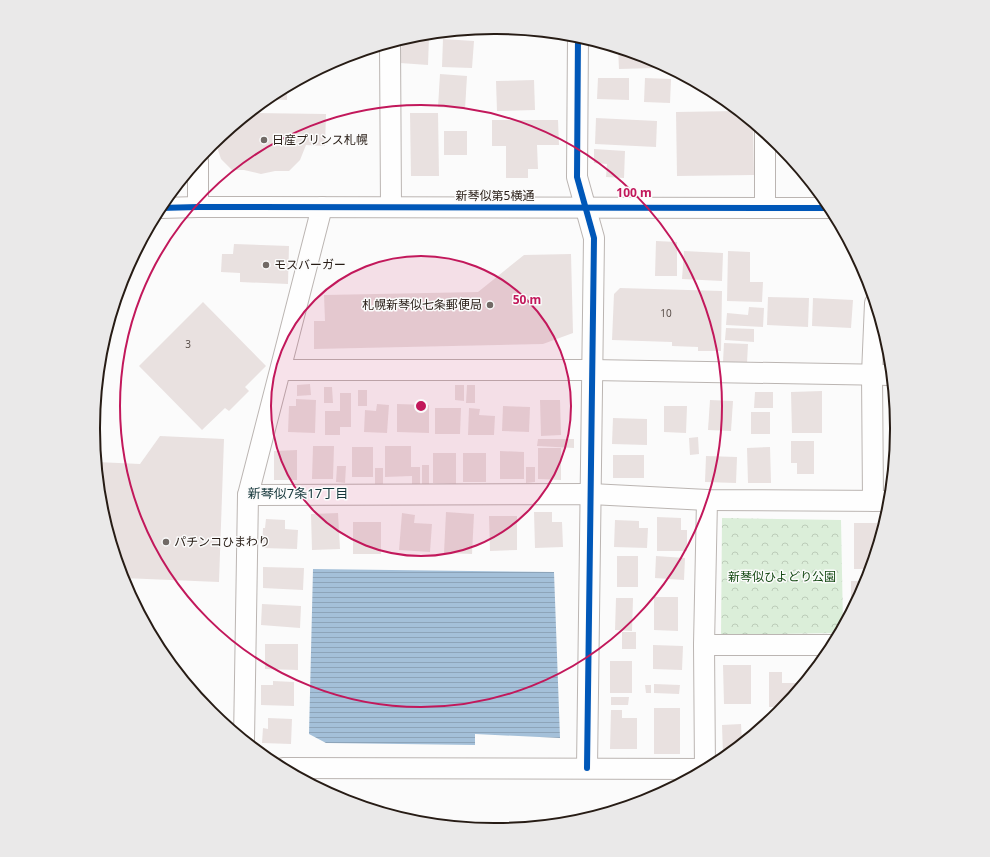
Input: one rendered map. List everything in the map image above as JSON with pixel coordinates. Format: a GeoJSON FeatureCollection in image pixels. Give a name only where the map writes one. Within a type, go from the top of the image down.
{"type":"FeatureCollection","features":[{"type":"Feature","properties":{"kind":"street"},"geometry":{"type":"LineString","coordinates":[[578,43],[577,177],[594,238],[587,768]]}},
{"type":"Feature","properties":{"kind":"street"},"geometry":{"type":"LineString","coordinates":[[390,48],[391,207]]}},
{"type":"Feature","properties":{"kind":"street"},"geometry":{"type":"LineString","coordinates":[[765,141],[765,207]]}},
{"type":"Feature","properties":{"kind":"street"},"geometry":{"type":"LineString","coordinates":[[198,168],[198,207]]}},
{"type":"Feature","properties":{"kind":"street"},"geometry":{"type":"LineString","coordinates":[[244,732],[248,495],[322,207]]}},
{"type":"Feature","properties":{"kind":"street","name":"新琴似第5横通"},"geometry":{"type":"LineString","coordinates":[[168,208],[822,208]]}},
{"type":"Feature","properties":{"kind":"street"},"geometry":{"type":"LineString","coordinates":[[248,495],[591,494],[707,500],[881,501],[882,375],[878,335]]}},
{"type":"Feature","properties":{"kind":"street"},"geometry":{"type":"LineString","coordinates":[[281,370],[592,370],[882,375]]}},
{"type":"Feature","properties":{"kind":"street"},"geometry":{"type":"LineString","coordinates":[[705,762],[704,645],[707,500]]}},
{"type":"Feature","properties":{"kind":"street"},"geometry":{"type":"LineString","coordinates":[[704,645],[825,645]]}},
{"type":"Feature","properties":{"kind":"street"},"geometry":{"type":"LineString","coordinates":[[295,768],[694,769]]}},
{"type":"Feature","properties":{"kind":"green space","name":"新琴似ひよどり公園"},"geometry":{"type":"Polygon","coordinates":[[[722,518],[841,520],[843,615],[832,633],[721,635],[722,518]]]}},
{"type":"Feature","properties":{"kind":"water"},"geometry":{"type":"Polygon","coordinates":[[[313,569],[554,572],[560,738],[475,734],[475,745],[326,743],[309,734],[313,569]]]}},
{"type":"Feature","properties":{"kind":"building"},"geometry":{"type":"Polygon","coordinates":[[[443,39],[474,41],[472,68],[442,67],[443,39]]]}},
{"type":"Feature","properties":{"kind":"building"},"geometry":{"type":"Polygon","coordinates":[[[429,40],[428,65],[400,63],[401,45],[429,40]]]}},
{"type":"Feature","properties":{"kind":"building"},"geometry":{"type":"Polygon","coordinates":[[[618,54],[654,68],[619,69],[618,54]]]}},
{"type":"Feature","properties":{"kind":"building"},"geometry":{"type":"Polygon","coordinates":[[[440,74],[467,76],[465,109],[438,107],[440,74]]]}},
{"type":"Feature","properties":{"kind":"building"},"geometry":{"type":"Polygon","coordinates":[[[598,78],[629,78],[629,100],[597,99],[598,78]]]}},
{"type":"Feature","properties":{"kind":"building"},"geometry":{"type":"Polygon","coordinates":[[[645,78],[671,79],[670,103],[644,102],[645,78]]]}},
{"type":"Feature","properties":{"kind":"building"},"geometry":{"type":"Polygon","coordinates":[[[534,80],[535,110],[497,111],[496,81],[534,80]]]}},
{"type":"Feature","properties":{"kind":"building"},"geometry":{"type":"Polygon","coordinates":[[[287,94],[287,100],[277,100],[287,94]]]}},
{"type":"Feature","properties":{"kind":"building"},"geometry":{"type":"Polygon","coordinates":[[[729,111],[753,131],[754,175],[677,176],[676,112],[729,111]]]}},
{"type":"Feature","properties":{"kind":"building"},"geometry":{"type":"Polygon","coordinates":[[[259,113],[326,114],[325,146],[306,145],[300,160],[289,171],[275,171],[261,174],[244,170],[232,170],[221,159],[218,149],[259,113]]]}},
{"type":"Feature","properties":{"kind":"building"},"geometry":{"type":"Polygon","coordinates":[[[410,113],[438,113],[439,176],[411,176],[410,113]]]}},
{"type":"Feature","properties":{"kind":"building"},"geometry":{"type":"Polygon","coordinates":[[[596,118],[657,121],[656,147],[595,144],[596,118]]]}},
{"type":"Feature","properties":{"kind":"building"},"geometry":{"type":"Polygon","coordinates":[[[492,120],[558,120],[559,145],[537,145],[538,169],[528,169],[528,178],[506,178],[506,146],[492,146],[492,120]]]}},
{"type":"Feature","properties":{"kind":"building"},"geometry":{"type":"Polygon","coordinates":[[[444,131],[467,131],[467,155],[444,155],[444,131]]]}},
{"type":"Feature","properties":{"kind":"building"},"geometry":{"type":"Polygon","coordinates":[[[594,149],[625,151],[624,178],[606,177],[607,164],[594,163],[594,149]]]}},
{"type":"Feature","properties":{"kind":"building"},"geometry":{"type":"Polygon","coordinates":[[[656,241],[677,242],[677,276],[655,276],[656,241]]]}},
{"type":"Feature","properties":{"kind":"building"},"geometry":{"type":"Polygon","coordinates":[[[234,244],[289,246],[288,284],[240,282],[240,273],[221,272],[222,254],[233,254],[234,244]]]}},
{"type":"Feature","properties":{"kind":"building"},"geometry":{"type":"Polygon","coordinates":[[[684,251],[723,253],[722,281],[682,279],[684,251]]]}},
{"type":"Feature","properties":{"kind":"building"},"geometry":{"type":"Polygon","coordinates":[[[728,251],[750,252],[750,282],[763,282],[762,302],[727,301],[728,251]]]}},
{"type":"Feature","properties":{"kind":"building"},"geometry":{"type":"Polygon","coordinates":[[[571,254],[573,333],[543,344],[314,349],[314,321],[325,321],[324,295],[478,292],[524,255],[571,254]]]}},
{"type":"Feature","properties":{"kind":"building"},"geometry":{"type":"Polygon","coordinates":[[[620,288],[722,291],[721,351],[698,351],[698,347],[672,346],[672,342],[612,340],[614,294],[620,288]]]}},
{"type":"Feature","properties":{"kind":"building"},"geometry":{"type":"Polygon","coordinates":[[[768,297],[809,298],[808,327],[767,325],[768,297]]]}},
{"type":"Feature","properties":{"kind":"building"},"geometry":{"type":"Polygon","coordinates":[[[813,298],[853,300],[851,328],[812,326],[813,298]]]}},
{"type":"Feature","properties":{"kind":"building"},"geometry":{"type":"Polygon","coordinates":[[[203,302],[266,366],[245,387],[249,391],[229,411],[225,408],[202,430],[139,366],[203,302]]]}},
{"type":"Feature","properties":{"kind":"building"},"geometry":{"type":"Polygon","coordinates":[[[749,307],[764,308],[763,327],[726,325],[727,313],[748,315],[749,307]]]}},
{"type":"Feature","properties":{"kind":"building"},"geometry":{"type":"Polygon","coordinates":[[[726,328],[754,329],[754,342],[725,340],[726,328]]]}},
{"type":"Feature","properties":{"kind":"building"},"geometry":{"type":"Polygon","coordinates":[[[724,343],[748,344],[747,363],[723,362],[724,343]]]}},
{"type":"Feature","properties":{"kind":"building"},"geometry":{"type":"Polygon","coordinates":[[[310,384],[311,395],[297,396],[297,385],[310,384]]]}},
{"type":"Feature","properties":{"kind":"building"},"geometry":{"type":"Polygon","coordinates":[[[455,385],[464,385],[464,401],[455,400],[455,385]]]}},
{"type":"Feature","properties":{"kind":"building"},"geometry":{"type":"Polygon","coordinates":[[[467,385],[475,385],[475,403],[466,403],[467,385]]]}},
{"type":"Feature","properties":{"kind":"building"},"geometry":{"type":"Polygon","coordinates":[[[324,387],[332,387],[333,403],[324,403],[324,387]]]}},
{"type":"Feature","properties":{"kind":"building"},"geometry":{"type":"Polygon","coordinates":[[[358,390],[367,390],[367,406],[358,406],[358,390]]]}},
{"type":"Feature","properties":{"kind":"building"},"geometry":{"type":"Polygon","coordinates":[[[822,391],[822,433],[792,433],[791,392],[822,391]]]}},
{"type":"Feature","properties":{"kind":"building"},"geometry":{"type":"Polygon","coordinates":[[[755,392],[773,392],[773,408],[754,408],[755,392]]]}},
{"type":"Feature","properties":{"kind":"building"},"geometry":{"type":"Polygon","coordinates":[[[340,393],[351,393],[351,427],[340,427],[340,435],[325,435],[325,411],[340,411],[340,393]]]}},
{"type":"Feature","properties":{"kind":"building"},"geometry":{"type":"Polygon","coordinates":[[[296,399],[316,400],[315,433],[288,432],[289,406],[296,406],[296,399]]]}},
{"type":"Feature","properties":{"kind":"building"},"geometry":{"type":"Polygon","coordinates":[[[540,400],[560,400],[561,435],[541,436],[540,400]]]}},
{"type":"Feature","properties":{"kind":"building"},"geometry":{"type":"Polygon","coordinates":[[[710,400],[733,401],[731,431],[708,430],[710,400]]]}},
{"type":"Feature","properties":{"kind":"building"},"geometry":{"type":"Polygon","coordinates":[[[377,404],[389,405],[387,433],[364,432],[365,410],[376,411],[377,404]]]}},
{"type":"Feature","properties":{"kind":"building"},"geometry":{"type":"Polygon","coordinates":[[[397,404],[429,405],[429,433],[397,432],[397,404]]]}},
{"type":"Feature","properties":{"kind":"building"},"geometry":{"type":"Polygon","coordinates":[[[503,406],[530,407],[529,432],[502,431],[503,406]]]}},
{"type":"Feature","properties":{"kind":"building"},"geometry":{"type":"Polygon","coordinates":[[[664,406],[687,406],[686,433],[664,432],[664,406]]]}},
{"type":"Feature","properties":{"kind":"building"},"geometry":{"type":"Polygon","coordinates":[[[435,408],[461,408],[460,434],[435,434],[435,408]]]}},
{"type":"Feature","properties":{"kind":"building"},"geometry":{"type":"Polygon","coordinates":[[[469,408],[480,409],[479,415],[495,416],[494,435],[468,435],[469,408]]]}},
{"type":"Feature","properties":{"kind":"building"},"geometry":{"type":"Polygon","coordinates":[[[751,412],[770,412],[770,434],[751,434],[751,412]]]}},
{"type":"Feature","properties":{"kind":"building"},"geometry":{"type":"Polygon","coordinates":[[[613,418],[647,419],[647,445],[612,444],[613,418]]]}},
{"type":"Feature","properties":{"kind":"building"},"geometry":{"type":"Polygon","coordinates":[[[889,430],[890,430],[889,453],[889,430]]]}},
{"type":"Feature","properties":{"kind":"building","name":"パチンコひまわり"},"geometry":{"type":"Polygon","coordinates":[[[160,436],[224,439],[219,582],[131,578],[121,555],[114,531],[108,505],[102,462],[140,464],[160,436]]]}},
{"type":"Feature","properties":{"kind":"building"},"geometry":{"type":"Polygon","coordinates":[[[698,437],[699,454],[690,455],[689,438],[698,437]]]}},
{"type":"Feature","properties":{"kind":"building"},"geometry":{"type":"Polygon","coordinates":[[[538,439],[574,439],[574,448],[537,446],[538,439]]]}},
{"type":"Feature","properties":{"kind":"building"},"geometry":{"type":"Polygon","coordinates":[[[791,441],[814,441],[814,474],[797,474],[797,463],[791,463],[791,441]]]}},
{"type":"Feature","properties":{"kind":"building"},"geometry":{"type":"Polygon","coordinates":[[[313,446],[334,446],[333,479],[312,479],[313,446]]]}},
{"type":"Feature","properties":{"kind":"building"},"geometry":{"type":"Polygon","coordinates":[[[385,446],[411,446],[411,467],[420,467],[420,484],[412,484],[412,476],[385,477],[385,446]]]}},
{"type":"Feature","properties":{"kind":"building"},"geometry":{"type":"Polygon","coordinates":[[[352,447],[373,447],[373,477],[352,477],[352,447]]]}},
{"type":"Feature","properties":{"kind":"building"},"geometry":{"type":"Polygon","coordinates":[[[770,447],[771,483],[748,483],[747,448],[770,447]]]}},
{"type":"Feature","properties":{"kind":"building"},"geometry":{"type":"Polygon","coordinates":[[[538,448],[561,448],[561,480],[538,479],[538,448]]]}},
{"type":"Feature","properties":{"kind":"building"},"geometry":{"type":"Polygon","coordinates":[[[297,450],[297,480],[274,480],[274,451],[297,450]]]}},
{"type":"Feature","properties":{"kind":"building"},"geometry":{"type":"Polygon","coordinates":[[[500,451],[524,452],[524,479],[500,479],[500,451]]]}},
{"type":"Feature","properties":{"kind":"building"},"geometry":{"type":"Polygon","coordinates":[[[433,453],[456,453],[456,484],[433,483],[433,453]]]}},
{"type":"Feature","properties":{"kind":"building"},"geometry":{"type":"Polygon","coordinates":[[[463,453],[486,453],[486,482],[463,482],[463,453]]]}},
{"type":"Feature","properties":{"kind":"building"},"geometry":{"type":"Polygon","coordinates":[[[613,455],[644,455],[644,478],[613,478],[613,455]]]}},
{"type":"Feature","properties":{"kind":"building"},"geometry":{"type":"Polygon","coordinates":[[[706,456],[737,457],[736,483],[705,482],[706,456]]]}},
{"type":"Feature","properties":{"kind":"building"},"geometry":{"type":"Polygon","coordinates":[[[422,465],[429,465],[429,484],[422,484],[422,465]]]}},
{"type":"Feature","properties":{"kind":"building"},"geometry":{"type":"Polygon","coordinates":[[[337,466],[346,466],[345,483],[336,482],[337,466]]]}},
{"type":"Feature","properties":{"kind":"building"},"geometry":{"type":"Polygon","coordinates":[[[526,467],[535,467],[535,482],[526,483],[526,467]]]}},
{"type":"Feature","properties":{"kind":"building"},"geometry":{"type":"Polygon","coordinates":[[[375,468],[383,468],[383,484],[375,484],[375,468]]]}},
{"type":"Feature","properties":{"kind":"building"},"geometry":{"type":"Polygon","coordinates":[[[446,512],[474,514],[472,554],[444,553],[446,512]]]}},
{"type":"Feature","properties":{"kind":"building"},"geometry":{"type":"Polygon","coordinates":[[[534,512],[552,512],[552,522],[562,522],[563,547],[535,548],[534,512]]]}},
{"type":"Feature","properties":{"kind":"building"},"geometry":{"type":"Polygon","coordinates":[[[338,513],[340,549],[312,550],[311,514],[338,513]]]}},
{"type":"Feature","properties":{"kind":"building"},"geometry":{"type":"Polygon","coordinates":[[[402,513],[415,515],[414,523],[432,524],[430,552],[399,550],[402,513]]]}},
{"type":"Feature","properties":{"kind":"building"},"geometry":{"type":"Polygon","coordinates":[[[489,516],[517,516],[517,550],[490,551],[489,516]]]}},
{"type":"Feature","properties":{"kind":"building"},"geometry":{"type":"Polygon","coordinates":[[[657,517],[681,518],[681,530],[687,530],[687,551],[657,551],[657,517]]]}},
{"type":"Feature","properties":{"kind":"building"},"geometry":{"type":"Polygon","coordinates":[[[266,519],[285,520],[285,529],[298,530],[297,549],[262,548],[263,528],[265,528],[266,519]]]}},
{"type":"Feature","properties":{"kind":"building"},"geometry":{"type":"Polygon","coordinates":[[[615,520],[639,521],[639,528],[648,528],[647,548],[614,547],[615,520]]]}},
{"type":"Feature","properties":{"kind":"building"},"geometry":{"type":"Polygon","coordinates":[[[353,522],[381,522],[381,554],[353,554],[353,522]]]}},
{"type":"Feature","properties":{"kind":"building"},"geometry":{"type":"Polygon","coordinates":[[[854,523],[877,523],[869,555],[863,569],[854,569],[854,523]]]}},
{"type":"Feature","properties":{"kind":"building"},"geometry":{"type":"Polygon","coordinates":[[[617,556],[638,556],[638,587],[617,587],[617,556]]]}},
{"type":"Feature","properties":{"kind":"building"},"geometry":{"type":"Polygon","coordinates":[[[656,556],[685,558],[684,580],[655,578],[656,556]]]}},
{"type":"Feature","properties":{"kind":"building"},"geometry":{"type":"Polygon","coordinates":[[[263,567],[304,568],[303,590],[263,588],[263,567]]]}},
{"type":"Feature","properties":{"kind":"building"},"geometry":{"type":"Polygon","coordinates":[[[851,581],[858,581],[851,598],[851,581]]]}},
{"type":"Feature","properties":{"kind":"building"},"geometry":{"type":"Polygon","coordinates":[[[654,597],[678,597],[678,631],[654,630],[654,597]]]}},
{"type":"Feature","properties":{"kind":"building"},"geometry":{"type":"Polygon","coordinates":[[[616,598],[633,598],[632,631],[615,630],[616,598]]]}},
{"type":"Feature","properties":{"kind":"building"},"geometry":{"type":"Polygon","coordinates":[[[262,604],[301,606],[300,628],[261,625],[262,604]]]}},
{"type":"Feature","properties":{"kind":"building"},"geometry":{"type":"Polygon","coordinates":[[[622,632],[636,632],[636,649],[622,649],[622,632]]]}},
{"type":"Feature","properties":{"kind":"building"},"geometry":{"type":"Polygon","coordinates":[[[265,644],[298,644],[298,670],[265,669],[265,644]]]}},
{"type":"Feature","properties":{"kind":"building"},"geometry":{"type":"Polygon","coordinates":[[[653,645],[683,646],[682,670],[653,669],[653,645]]]}},
{"type":"Feature","properties":{"kind":"building"},"geometry":{"type":"Polygon","coordinates":[[[610,661],[632,661],[632,693],[610,693],[610,661]]]}},
{"type":"Feature","properties":{"kind":"building"},"geometry":{"type":"Polygon","coordinates":[[[723,665],[751,665],[751,704],[724,704],[723,665]]]}},
{"type":"Feature","properties":{"kind":"building"},"geometry":{"type":"Polygon","coordinates":[[[769,672],[782,672],[782,683],[797,683],[774,707],[769,707],[769,672]]]}},
{"type":"Feature","properties":{"kind":"building"},"geometry":{"type":"Polygon","coordinates":[[[273,681],[294,682],[294,706],[261,705],[261,685],[273,685],[273,681]]]}},
{"type":"Feature","properties":{"kind":"building"},"geometry":{"type":"Polygon","coordinates":[[[654,684],[680,685],[679,694],[654,693],[654,684]]]}},
{"type":"Feature","properties":{"kind":"building"},"geometry":{"type":"Polygon","coordinates":[[[645,685],[651,685],[651,693],[646,693],[645,685]]]}},
{"type":"Feature","properties":{"kind":"building"},"geometry":{"type":"Polygon","coordinates":[[[611,697],[629,697],[628,705],[611,705],[611,697]]]}},
{"type":"Feature","properties":{"kind":"building"},"geometry":{"type":"Polygon","coordinates":[[[654,708],[680,708],[680,754],[654,754],[654,708]]]}},
{"type":"Feature","properties":{"kind":"building"},"geometry":{"type":"Polygon","coordinates":[[[611,710],[622,710],[622,718],[637,718],[637,749],[610,749],[611,710]]]}},
{"type":"Feature","properties":{"kind":"building"},"geometry":{"type":"Polygon","coordinates":[[[268,718],[292,719],[291,744],[262,743],[263,728],[268,729],[268,718]]]}},
{"type":"Feature","properties":{"kind":"building"},"geometry":{"type":"Polygon","coordinates":[[[741,724],[742,736],[723,750],[722,725],[741,724]]]}},
{"type":"Feature","properties":{"kind":"cycle path"},"geometry":{"type":"LineString","coordinates":[[578,43],[577,177],[594,238],[587,768]]}},
{"type":"Feature","properties":{"kind":"cycle path"},"geometry":{"type":"LineString","coordinates":[[168,208],[822,208]]}},
{"type":"Feature","properties":{"kind":"place","name":"日産プリンス札幌"},"geometry":{"type":"Point","coordinates":[264,140]}},
{"type":"Feature","properties":{"kind":"place","name":"モスバーガー"},"geometry":{"type":"Point","coordinates":[266,265]}},
{"type":"Feature","properties":{"kind":"place","name":"札幌新琴似七条郵便局"},"geometry":{"type":"Point","coordinates":[490,305]}},
{"type":"Feature","properties":{"kind":"place","name":"パチンコひまわり"},"geometry":{"type":"Point","coordinates":[166,542]}},
{"type":"Feature","properties":{"kind":"district","name":"新琴似7条17丁目"},"geometry":{"type":"Point","coordinates":[298,493]}}]}
